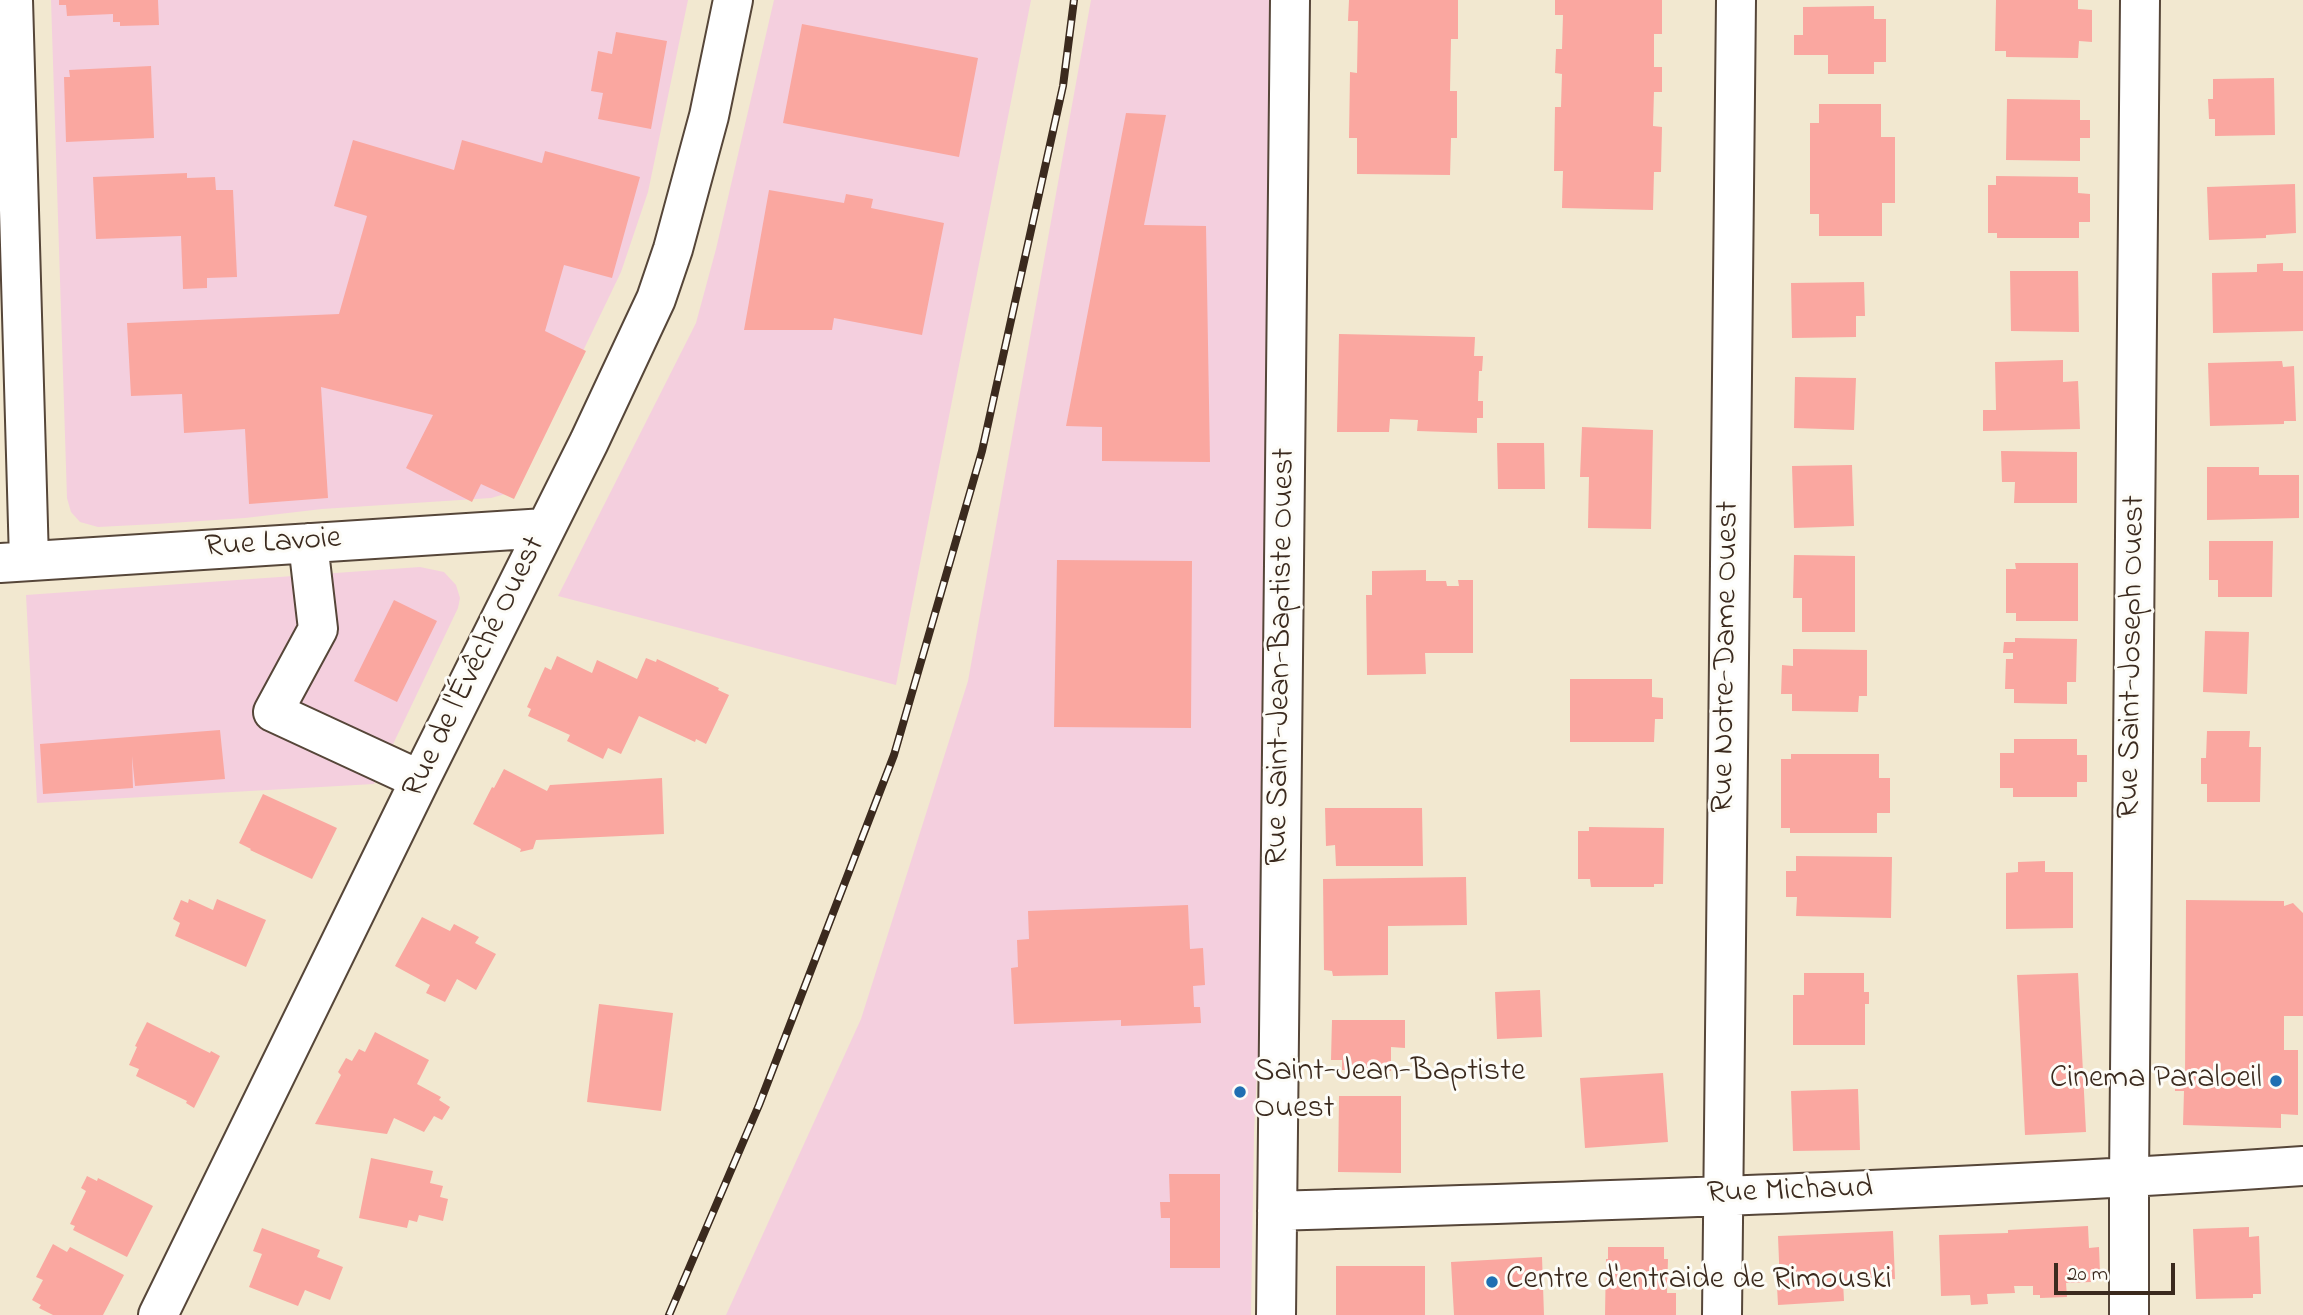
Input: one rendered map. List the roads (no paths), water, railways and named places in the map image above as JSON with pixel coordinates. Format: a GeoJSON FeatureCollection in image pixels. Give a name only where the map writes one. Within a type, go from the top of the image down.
{"type":"FeatureCollection","features":[{"type":"Feature","properties":{"kind":"street"},"geometry":{"type":"LineString","coordinates":[[13,0],[14,562]]}},
{"type":"Feature","properties":{"kind":"street","name":"Rue de l'Évêché Ouest"},"geometry":{"type":"LineString","coordinates":[[158,1315],[656,299],[673,249],[709,116],[733,0]]}},
{"type":"Feature","properties":{"kind":"street","name":"Rue Saint-Jean-Baptiste Ouest"},"geometry":{"type":"LineString","coordinates":[[1276,1315],[1290,0]]}},
{"type":"Feature","properties":{"kind":"street","name":"Rue Notre-Dame Ouest"},"geometry":{"type":"LineString","coordinates":[[1722,1315],[1736,0]]}},
{"type":"Feature","properties":{"kind":"street","name":"Rue Saint-Joseph Ouest"},"geometry":{"type":"LineString","coordinates":[[2129,1315],[2140,0]]}},
{"type":"Feature","properties":{"kind":"street","name":"Rue Lavoie"},"geometry":{"type":"LineString","coordinates":[[14,562],[545,528]]}},
{"type":"Feature","properties":{"kind":"street"},"geometry":{"type":"LineString","coordinates":[[308,543],[318,629],[273,712],[420,780]]}},
{"type":"Feature","properties":{"kind":"street","name":"Rue Michaud"},"geometry":{"type":"LineString","coordinates":[[1277,1211],[1722,1196],[2129,1178],[2303,1166]]}},
{"type":"Feature","properties":{"kind":"railway"},"geometry":{"type":"LineString","coordinates":[[669,1315],[759,1105],[894,755],[982,451],[1063,86],[1074,0]]}},
{"type":"Feature","properties":{"kind":"place","name":"Cinema Paraloeil"},"geometry":{"type":"Point","coordinates":[2276,1081]}},
{"type":"Feature","properties":{"kind":"place","name":"Saint-Jean-Baptiste Ouest"},"geometry":{"type":"Point","coordinates":[1240,1092]}},
{"type":"Feature","properties":{"kind":"place","name":"Centre d'entraide de Rimouski"},"geometry":{"type":"Point","coordinates":[1492,1282]}}]}
